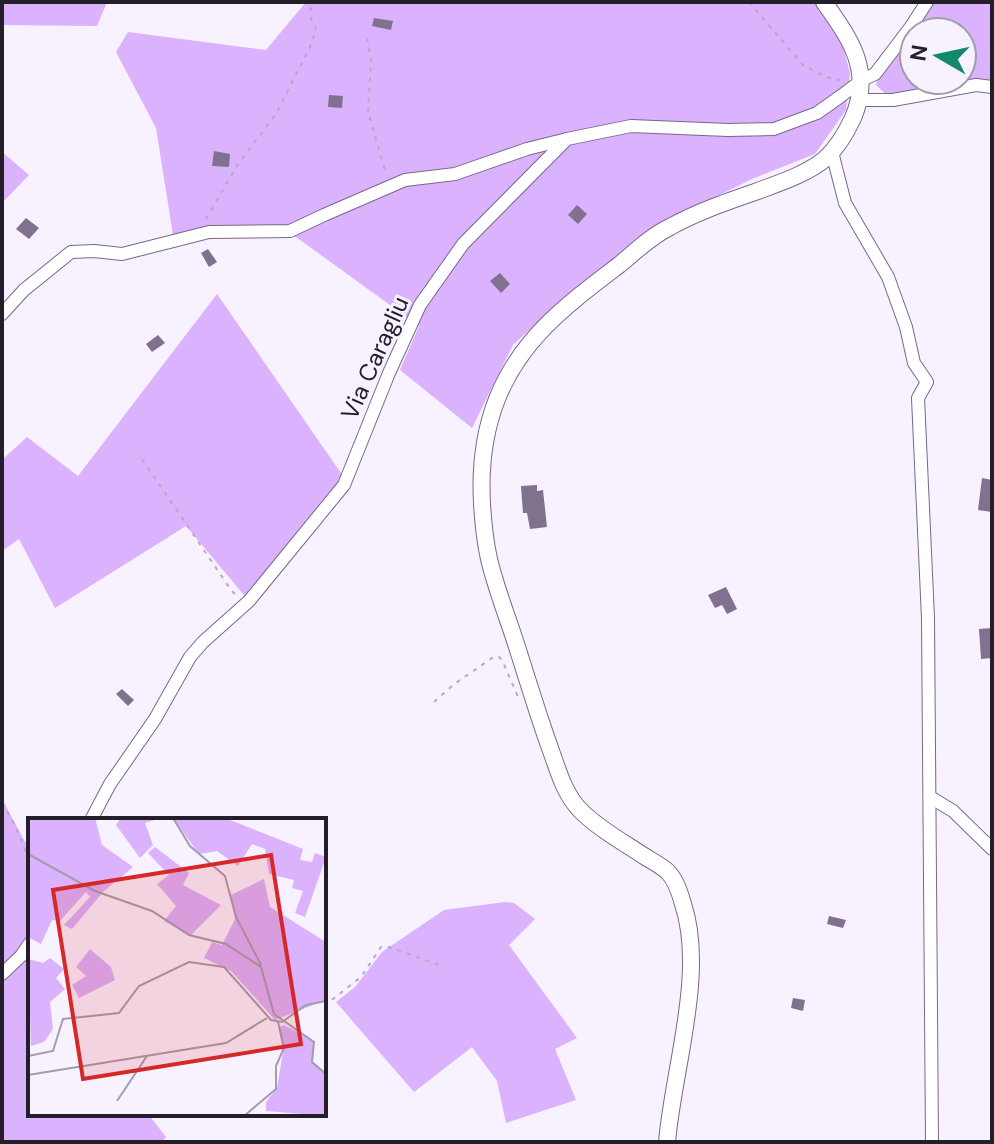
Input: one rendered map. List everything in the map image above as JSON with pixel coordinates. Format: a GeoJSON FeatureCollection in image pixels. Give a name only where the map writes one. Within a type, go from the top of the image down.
{"type":"FeatureCollection","features":[{"type":"Feature","properties":{"kind":"main road"},"geometry":{"type":"LineString","coordinates":[[667,1142],[688,1008],[691,950],[685,907],[669,873],[581,811],[563,783],[489,559],[482,505],[484,442],[495,403],[518,357],[562,310],[666,228],[707,208],[809,170],[832,152],[847,131],[860,88],[856,54],[824,2]]}},
{"type":"Feature","properties":{"kind":"street"},"geometry":{"type":"LineString","coordinates":[[2,314],[24,290],[71,252],[122,254],[209,232],[290,231],[405,180],[455,174],[527,149],[631,126],[774,129],[817,113],[860,88],[875,74],[927,2]]}},
{"type":"Feature","properties":{"kind":"street"},"geometry":{"type":"LineString","coordinates":[[860,88],[893,100],[976,85],[992,87]]}},
{"type":"Feature","properties":{"kind":"street","name":"Via Caragliu"},"geometry":{"type":"LineString","coordinates":[[92,818],[190,657],[249,601],[344,485],[420,305],[463,244],[567,139]]}},
{"type":"Feature","properties":{"kind":"street"},"geometry":{"type":"LineString","coordinates":[[832,152],[845,203],[888,277],[906,327],[914,363],[927,382],[918,398],[928,618],[932,1142]]}},
{"type":"Feature","properties":{"kind":"street"},"geometry":{"type":"LineString","coordinates":[[930,797],[953,811],[992,849]]}},
{"type":"Feature","properties":{"kind":"street"},"geometry":{"type":"LineString","coordinates":[[2,974],[28,946]]}},
{"type":"Feature","properties":{"kind":"path"},"geometry":{"type":"LineString","coordinates":[[209,232],[206,220],[238,164],[276,114],[312,43],[316,28],[309,10],[314,2]]}},
{"type":"Feature","properties":{"kind":"path"},"geometry":{"type":"LineString","coordinates":[[749,2],[803,65],[826,77],[860,88]]}},
{"type":"Feature","properties":{"kind":"path"},"geometry":{"type":"LineString","coordinates":[[367,38],[371,60],[368,112],[390,187]]}},
{"type":"Feature","properties":{"kind":"path"},"geometry":{"type":"LineString","coordinates":[[142,459],[231,590],[249,601]]}},
{"type":"Feature","properties":{"kind":"path"},"geometry":{"type":"LineString","coordinates":[[434,702],[495,656],[502,660],[522,707]]}},
{"type":"Feature","properties":{"kind":"path"},"geometry":{"type":"LineString","coordinates":[[2,803],[28,857]]}},
{"type":"Feature","properties":{"kind":"path"},"geometry":{"type":"LineString","coordinates":[[326,1004],[361,977],[381,947],[386,946],[442,966]]}},
{"type":"Feature","properties":{"kind":"shaded area"},"geometry":{"type":"Polygon","coordinates":[[[2,2],[107,2],[97,26],[2,25],[2,2]]]}},
{"type":"Feature","properties":{"kind":"shaded area"},"geometry":{"type":"Polygon","coordinates":[[[306,2],[817,2],[842,42],[850,73],[846,110],[815,154],[752,179],[669,220],[564,298],[513,345],[472,428],[400,370],[419,326],[296,237],[173,235],[156,128],[116,52],[128,32],[266,50],[306,2]]]}},
{"type":"Feature","properties":{"kind":"shaded area"},"geometry":{"type":"Polygon","coordinates":[[[927,2],[992,2],[992,91],[978,88],[978,16],[917,16],[927,2]]]}},
{"type":"Feature","properties":{"kind":"shaded area"},"geometry":{"type":"Polygon","coordinates":[[[898,44],[898,96],[889,97],[876,85],[879,71],[898,44]]]}},
{"type":"Feature","properties":{"kind":"shaded area"},"geometry":{"type":"Polygon","coordinates":[[[2,152],[29,175],[2,203],[2,152]]]}},
{"type":"Feature","properties":{"kind":"shaded area"},"geometry":{"type":"Polygon","coordinates":[[[217,294],[343,476],[249,601],[186,526],[55,608],[19,539],[2,551],[2,460],[27,437],[78,476],[217,294]]]}},
{"type":"Feature","properties":{"kind":"shaded area"},"geometry":{"type":"Polygon","coordinates":[[[2,799],[28,847],[28,1116],[150,1116],[166,1137],[162,1142],[2,1142],[2,799]]]}},
{"type":"Feature","properties":{"kind":"shaded area"},"geometry":{"type":"Polygon","coordinates":[[[514,903],[535,919],[509,945],[577,1038],[555,1049],[576,1100],[506,1123],[497,1081],[472,1047],[414,1092],[336,1002],[355,987],[382,952],[444,910],[514,903]]]}},
{"type":"Feature","properties":{"kind":"building"},"geometry":{"type":"Polygon","coordinates":[[[374,18],[393,21],[391,30],[372,26],[374,18]]]}},
{"type":"Feature","properties":{"kind":"building"},"geometry":{"type":"Polygon","coordinates":[[[329,95],[343,96],[342,108],[328,107],[329,95]]]}},
{"type":"Feature","properties":{"kind":"building"},"geometry":{"type":"Polygon","coordinates":[[[214,151],[230,154],[229,167],[212,166],[214,151]]]}},
{"type":"Feature","properties":{"kind":"building"},"geometry":{"type":"Polygon","coordinates":[[[577,205],[587,214],[578,224],[568,215],[577,205]]]}},
{"type":"Feature","properties":{"kind":"building"},"geometry":{"type":"Polygon","coordinates":[[[26,218],[39,228],[29,239],[16,229],[26,218]]]}},
{"type":"Feature","properties":{"kind":"building"},"geometry":{"type":"Polygon","coordinates":[[[208,249],[217,262],[209,267],[201,253],[208,249]]]}},
{"type":"Feature","properties":{"kind":"building"},"geometry":{"type":"Polygon","coordinates":[[[500,273],[510,284],[501,293],[490,281],[500,273]]]}},
{"type":"Feature","properties":{"kind":"building"},"geometry":{"type":"Polygon","coordinates":[[[158,335],[165,343],[152,352],[146,344],[158,335]]]}},
{"type":"Feature","properties":{"kind":"building"},"geometry":{"type":"Polygon","coordinates":[[[982,478],[992,480],[992,512],[978,510],[982,478]]]}},
{"type":"Feature","properties":{"kind":"building"},"geometry":{"type":"Polygon","coordinates":[[[537,485],[537,491],[543,490],[547,527],[530,529],[527,513],[523,513],[521,486],[537,485]]]}},
{"type":"Feature","properties":{"kind":"building"},"geometry":{"type":"Polygon","coordinates":[[[726,587],[737,609],[727,614],[722,605],[715,608],[708,595],[726,587]]]}},
{"type":"Feature","properties":{"kind":"building"},"geometry":{"type":"Polygon","coordinates":[[[992,628],[992,658],[981,659],[979,629],[992,628]]]}},
{"type":"Feature","properties":{"kind":"building"},"geometry":{"type":"Polygon","coordinates":[[[122,689],[134,700],[128,706],[116,694],[122,689]]]}},
{"type":"Feature","properties":{"kind":"building"},"geometry":{"type":"Polygon","coordinates":[[[829,916],[846,920],[843,928],[827,924],[829,916]]]}},
{"type":"Feature","properties":{"kind":"building"},"geometry":{"type":"Polygon","coordinates":[[[793,998],[805,1000],[803,1011],[791,1008],[793,998]]]}}]}
